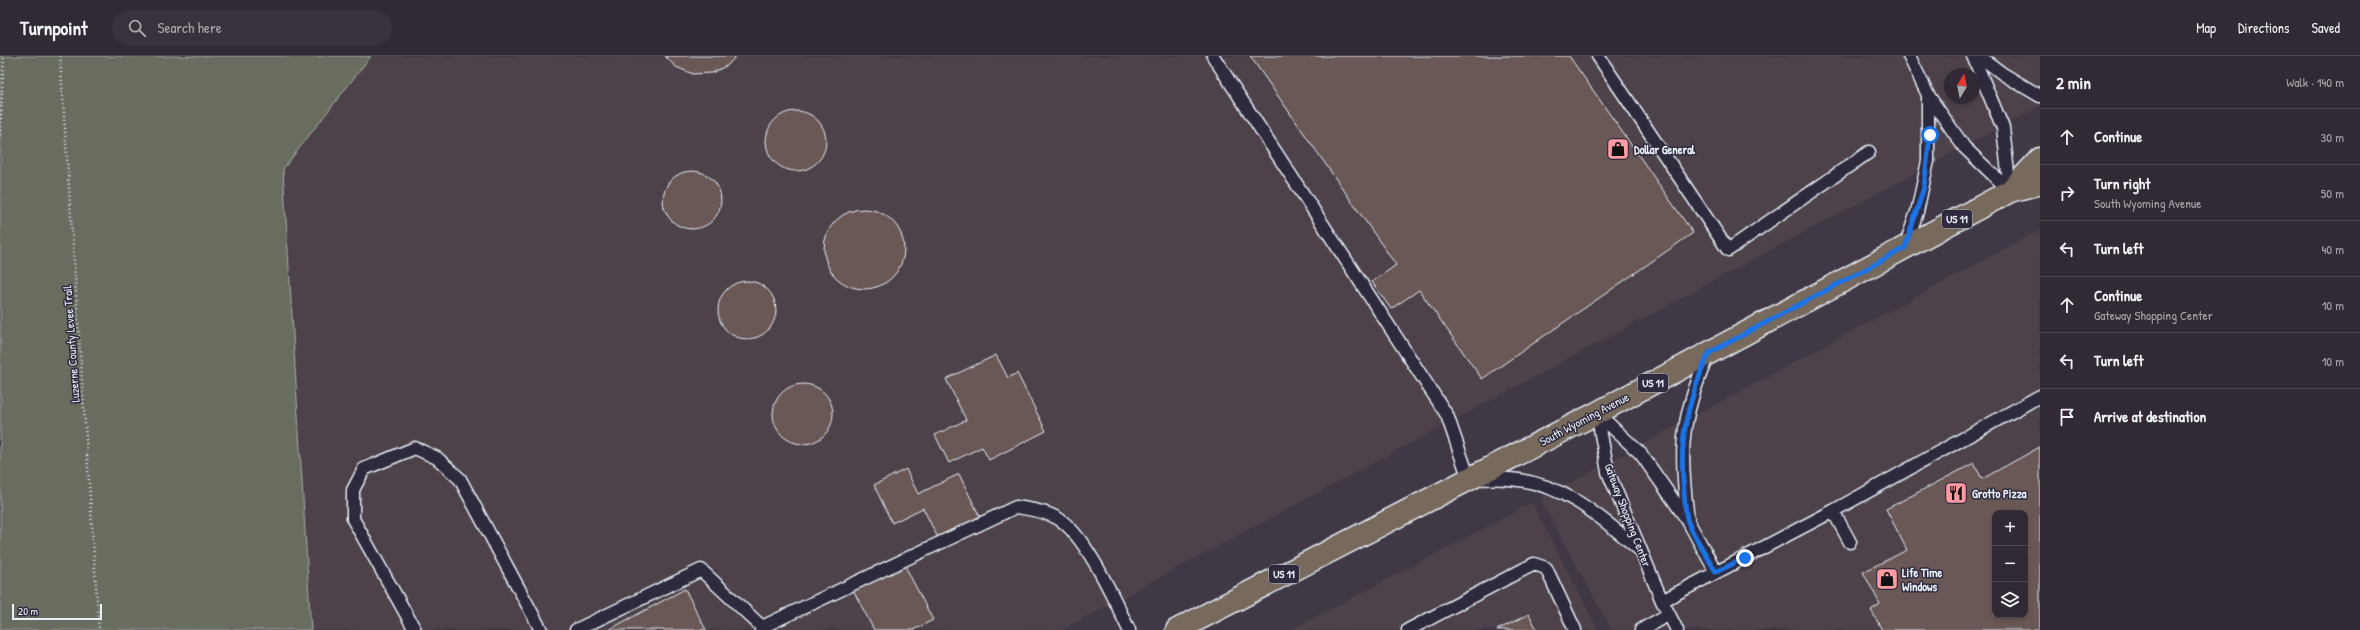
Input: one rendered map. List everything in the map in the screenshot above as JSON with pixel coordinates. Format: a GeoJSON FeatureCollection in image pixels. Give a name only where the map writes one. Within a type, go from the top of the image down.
{"type":"FeatureCollection","features":[{"type":"Feature","properties":{"kind":"main road","name":"South Wyoming Avenue"},"geometry":{"type":"LineString","coordinates":[[2010,191],[2040,159]]}},
{"type":"Feature","properties":{"kind":"main road","name":"South Wyoming Avenue"},"geometry":{"type":"LineString","coordinates":[[1177,630],[1597,413],[2010,191],[2040,183]]}},
{"type":"Feature","properties":{"kind":"lane"},"geometry":{"type":"LineString","coordinates":[[1213,56],[1447,415],[1469,479],[1510,479],[1537,483],[1562,492],[1588,507],[1641,551]]}},
{"type":"Feature","properties":{"kind":"lane"},"geometry":{"type":"LineString","coordinates":[[1598,56],[1728,250],[1869,152]]}},
{"type":"Feature","properties":{"kind":"lane"},"geometry":{"type":"LineString","coordinates":[[1909,56],[1928,95],[1964,147],[2010,191]]}},
{"type":"Feature","properties":{"kind":"lane"},"geometry":{"type":"LineString","coordinates":[[1973,56],[2003,128],[2010,191]]}},
{"type":"Feature","properties":{"kind":"lane"},"geometry":{"type":"LineString","coordinates":[[1979,56],[2003,74],[2040,96]]}},
{"type":"Feature","properties":{"kind":"lane"},"geometry":{"type":"LineString","coordinates":[[1905,248],[1917,212],[1928,162],[1928,95]]}},
{"type":"Feature","properties":{"kind":"lane"},"geometry":{"type":"LineString","coordinates":[[1688,521],[1681,470],[1682,443],[1686,413],[1695,385],[1709,353]]}},
{"type":"Feature","properties":{"kind":"lane"},"geometry":{"type":"LineString","coordinates":[[1662,601],[1833,511],[2040,396]]}},
{"type":"Feature","properties":{"kind":"lane"},"geometry":{"type":"LineString","coordinates":[[1597,413],[1641,454],[1688,521],[1716,572]]}},
{"type":"Feature","properties":{"kind":"lane","name":"Gateway Shopping Center"},"geometry":{"type":"LineString","coordinates":[[1597,413],[1608,472],[1662,601],[1677,630]]}},
{"type":"Feature","properties":{"kind":"lane"},"geometry":{"type":"LineString","coordinates":[[415,630],[353,519],[353,490],[364,469],[415,448],[437,458],[460,479],[541,630]]}},
{"type":"Feature","properties":{"kind":"lane"},"geometry":{"type":"LineString","coordinates":[[576,630],[701,570],[761,629],[1016,507],[1058,518],[1076,534],[1103,577],[1129,630]]}},
{"type":"Feature","properties":{"kind":"lane"},"geometry":{"type":"LineString","coordinates":[[1833,511],[1850,542]]}},
{"type":"Feature","properties":{"kind":"lane"},"geometry":{"type":"LineString","coordinates":[[1408,630],[1534,564],[1546,568],[1575,630]]}},
{"type":"Feature","properties":{"kind":"lane"},"geometry":{"type":"LineString","coordinates":[[1641,630],[1669,614]]}},
{"type":"Feature","properties":{"kind":"path"},"geometry":{"type":"LineString","coordinates":[[0,135],[4,56]]}},
{"type":"Feature","properties":{"kind":"path","name":"Luzerne County Levee Trail"},"geometry":{"type":"LineString","coordinates":[[60,56],[99,630]]}},
{"type":"Feature","properties":{"kind":"shaded area"},"geometry":{"type":"Polygon","coordinates":[[[371,56],[2040,56],[2040,106],[1062,630],[311,630],[283,169],[371,56]]]}},
{"type":"Feature","properties":{"kind":"shaded area"},"geometry":{"type":"Polygon","coordinates":[[[2040,230],[2040,630],[1612,630],[1540,499],[2040,230]]]}},
{"type":"Feature","properties":{"kind":"shaded area"},"geometry":{"type":"Polygon","coordinates":[[[1532,503],[1598,630],[1291,630],[1532,503]]]}},
{"type":"Feature","properties":{"kind":"green space"},"geometry":{"type":"Polygon","coordinates":[[[0,56],[371,56],[283,169],[311,630],[0,630],[0,56]]]}},
{"type":"Feature","properties":{"kind":"building"},"geometry":{"type":"Polygon","coordinates":[[[665,56],[736,56],[728,65],[712,73],[693,74],[676,67],[665,56]]]}},
{"type":"Feature","properties":{"kind":"building"},"geometry":{"type":"Polygon","coordinates":[[[1250,56],[1569,56],[1693,233],[1482,379],[1419,290],[1391,309],[1372,282],[1396,265],[1250,56]]]}},
{"type":"Feature","properties":{"kind":"building"},"geometry":{"type":"Polygon","coordinates":[[[796,111],[812,116],[817,120],[821,125],[826,141],[821,157],[817,162],[812,166],[796,171],[780,166],[775,162],[771,157],[766,141],[771,125],[775,120],[780,116],[796,111]]]}},
{"type":"Feature","properties":{"kind":"building"},"geometry":{"type":"Polygon","coordinates":[[[686,171],[698,171],[708,175],[717,184],[721,194],[721,206],[713,221],[698,229],[686,229],[676,225],[667,216],[663,206],[663,194],[667,184],[676,175],[686,171]]]}},
{"type":"Feature","properties":{"kind":"building"},"geometry":{"type":"Polygon","coordinates":[[[864,209],[879,212],[892,221],[901,234],[904,249],[901,264],[892,277],[879,286],[864,289],[849,286],[836,277],[827,264],[824,249],[827,234],[836,221],[849,212],[864,209]]]}},
{"type":"Feature","properties":{"kind":"building"},"geometry":{"type":"Polygon","coordinates":[[[741,281],[753,281],[763,285],[772,294],[776,304],[776,316],[768,331],[753,339],[741,339],[731,335],[722,326],[718,316],[718,304],[722,294],[731,285],[741,281]]]}},
{"type":"Feature","properties":{"kind":"building"},"geometry":{"type":"Polygon","coordinates":[[[996,355],[1008,378],[1017,373],[1046,431],[989,460],[982,447],[949,463],[935,435],[966,420],[946,379],[996,355]]]}},
{"type":"Feature","properties":{"kind":"building"},"geometry":{"type":"Polygon","coordinates":[[[803,384],[819,389],[824,393],[828,398],[833,414],[828,430],[824,435],[819,439],[803,444],[787,439],[782,435],[778,430],[773,414],[778,398],[782,393],[787,389],[803,384]]]}},
{"type":"Feature","properties":{"kind":"building"},"geometry":{"type":"Polygon","coordinates":[[[2040,447],[2040,630],[1882,630],[1871,610],[1880,604],[1863,572],[1907,550],[1886,509],[1974,463],[1982,479],[2040,447]]]}},
{"type":"Feature","properties":{"kind":"building"},"geometry":{"type":"Polygon","coordinates":[[[906,469],[918,494],[959,474],[981,519],[939,540],[923,508],[892,523],[874,485],[906,469]]]}},
{"type":"Feature","properties":{"kind":"building"},"geometry":{"type":"Polygon","coordinates":[[[904,564],[933,620],[913,630],[874,630],[853,590],[904,564]]]}},
{"type":"Feature","properties":{"kind":"building"},"geometry":{"type":"Polygon","coordinates":[[[685,589],[706,630],[608,630],[685,589]]]}},
{"type":"Feature","properties":{"kind":"building"},"geometry":{"type":"Polygon","coordinates":[[[1529,614],[1537,630],[1497,630],[1529,614]]]}},
{"type":"Feature","properties":{"kind":"place","name":"Dollar General"},"geometry":{"type":"Point","coordinates":[1618,149]}},
{"type":"Feature","properties":{"kind":"place","name":"Grotto Pizza"},"geometry":{"type":"Point","coordinates":[1956,493]}},
{"type":"Feature","properties":{"kind":"place","name":"Life Time Windows"},"geometry":{"type":"Point","coordinates":[1887,579]}},
{"type":"Feature","properties":{"kind":"route"},"geometry":{"type":"LineString","coordinates":[[1745,558],[1716,572],[1688,521],[1681,470],[1682,443],[1686,413],[1695,385],[1709,353],[1905,248],[1924,187],[1930,135]]}}]}
